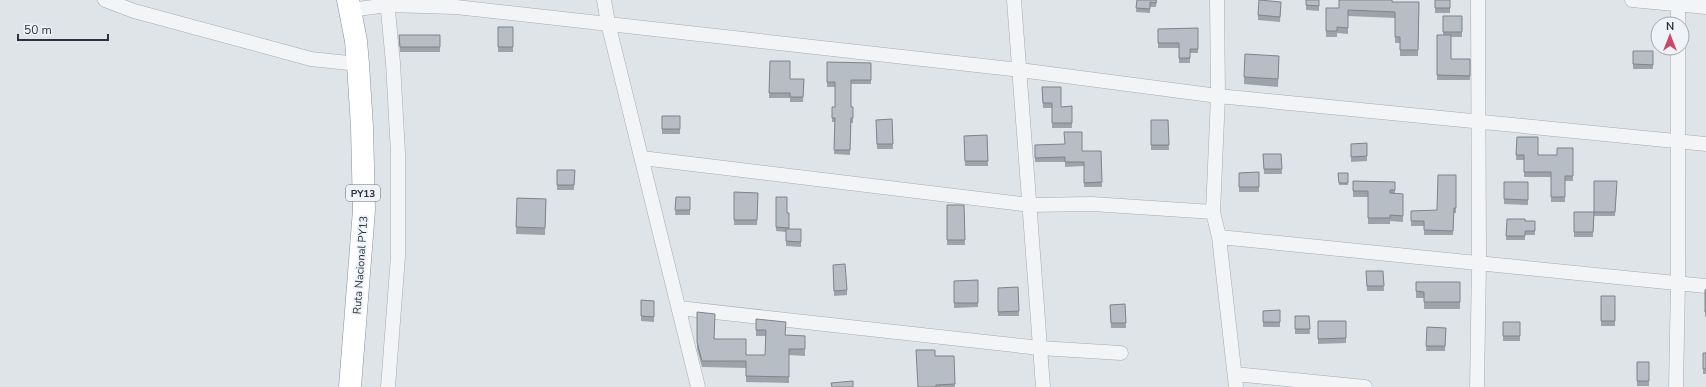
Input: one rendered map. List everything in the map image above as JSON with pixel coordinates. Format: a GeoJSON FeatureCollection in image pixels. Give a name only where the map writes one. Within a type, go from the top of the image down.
{"type":"FeatureCollection","features":[{"type":"Feature","properties":{"kind":"highway","name":"Ruta Nacional PY13"},"geometry":{"type":"LineString","coordinates":[[349,5],[356,41],[358,64],[362,126],[364,210],[350,387]]}},
{"type":"Feature","properties":{"kind":"street"},"geometry":{"type":"LineString","coordinates":[[106,0],[134,11],[311,59],[358,64]]}},
{"type":"Feature","properties":{"kind":"street"},"geometry":{"type":"LineString","coordinates":[[604,0],[608,23],[698,387]]}},
{"type":"Feature","properties":{"kind":"street"},"geometry":{"type":"LineString","coordinates":[[1014,0],[1043,387]]}},
{"type":"Feature","properties":{"kind":"street"},"geometry":{"type":"LineString","coordinates":[[1217,0],[1218,96],[1213,212],[1219,237],[1236,381],[1365,387]]}},
{"type":"Feature","properties":{"kind":"street"},"geometry":{"type":"LineString","coordinates":[[1477,387],[1479,263],[1478,0]]}},
{"type":"Feature","properties":{"kind":"street"},"geometry":{"type":"LineString","coordinates":[[1632,0],[1678,2],[1706,7]]}},
{"type":"Feature","properties":{"kind":"street"},"geometry":{"type":"LineString","coordinates":[[387,2],[398,153],[398,256],[388,387]]}},
{"type":"Feature","properties":{"kind":"street"},"geometry":{"type":"LineString","coordinates":[[349,5],[387,2],[456,7],[1020,70],[1218,96],[1706,144]]}},
{"type":"Feature","properties":{"kind":"street"},"geometry":{"type":"LineString","coordinates":[[1678,2],[1678,16]]}},
{"type":"Feature","properties":{"kind":"street"},"geometry":{"type":"LineString","coordinates":[[1676,387],[1678,283],[1678,56]]}},
{"type":"Feature","properties":{"kind":"street"},"geometry":{"type":"LineString","coordinates":[[642,158],[1030,205],[1092,204],[1213,212]]}},
{"type":"Feature","properties":{"kind":"street"},"geometry":{"type":"LineString","coordinates":[[1219,237],[1706,286]]}},
{"type":"Feature","properties":{"kind":"street"},"geometry":{"type":"LineString","coordinates":[[679,308],[1040,348],[1121,353]]}},
{"type":"Feature","properties":{"kind":"building"},"geometry":{"type":"Polygon","coordinates":[[[1137,0],[1156,0],[1156,3],[1150,2],[1150,9],[1136,8],[1137,0]]]}},
{"type":"Feature","properties":{"kind":"building"},"geometry":{"type":"Polygon","coordinates":[[[1259,0],[1281,2],[1280,17],[1258,15],[1259,0]]]}},
{"type":"Feature","properties":{"kind":"building"},"geometry":{"type":"Polygon","coordinates":[[[1306,0],[1319,0],[1319,6],[1306,5],[1306,0]]]}},
{"type":"Feature","properties":{"kind":"building"},"geometry":{"type":"Polygon","coordinates":[[[1339,0],[1392,0],[1392,2],[1419,2],[1418,50],[1400,50],[1400,37],[1395,37],[1395,12],[1348,10],[1348,28],[1337,27],[1337,31],[1326,31],[1326,8],[1339,8],[1339,0]]]}},
{"type":"Feature","properties":{"kind":"building"},"geometry":{"type":"Polygon","coordinates":[[[1435,0],[1450,0],[1450,8],[1435,8],[1435,0]]]}},
{"type":"Feature","properties":{"kind":"building"},"geometry":{"type":"Polygon","coordinates":[[[1443,16],[1462,16],[1462,32],[1443,32],[1443,16]]]}},
{"type":"Feature","properties":{"kind":"building"},"geometry":{"type":"Polygon","coordinates":[[[498,27],[513,27],[513,47],[498,47],[498,27]]]}},
{"type":"Feature","properties":{"kind":"building"},"geometry":{"type":"Polygon","coordinates":[[[1198,28],[1198,49],[1190,49],[1190,58],[1179,58],[1179,43],[1158,43],[1158,29],[1198,28]]]}},
{"type":"Feature","properties":{"kind":"building"},"geometry":{"type":"Polygon","coordinates":[[[399,35],[440,35],[440,47],[400,47],[399,35]]]}},
{"type":"Feature","properties":{"kind":"building"},"geometry":{"type":"Polygon","coordinates":[[[1437,35],[1451,35],[1451,59],[1470,59],[1470,76],[1437,75],[1437,35]]]}},
{"type":"Feature","properties":{"kind":"building"},"geometry":{"type":"Polygon","coordinates":[[[1633,51],[1650,51],[1650,56],[1653,56],[1653,65],[1633,64],[1633,51]]]}},
{"type":"Feature","properties":{"kind":"building"},"geometry":{"type":"Polygon","coordinates":[[[1245,54],[1279,56],[1278,79],[1244,77],[1245,54]]]}},
{"type":"Feature","properties":{"kind":"building"},"geometry":{"type":"Polygon","coordinates":[[[770,61],[790,61],[790,79],[804,79],[803,97],[790,97],[790,93],[769,93],[770,61]]]}},
{"type":"Feature","properties":{"kind":"building"},"geometry":{"type":"Polygon","coordinates":[[[827,62],[871,63],[871,80],[851,80],[851,107],[853,107],[853,118],[851,118],[850,150],[834,150],[835,118],[832,118],[832,107],[835,107],[835,82],[827,82],[827,62]]]}},
{"type":"Feature","properties":{"kind":"building"},"geometry":{"type":"Polygon","coordinates":[[[1042,87],[1061,87],[1061,107],[1072,106],[1072,123],[1052,123],[1052,103],[1043,103],[1042,87]]]}},
{"type":"Feature","properties":{"kind":"building"},"geometry":{"type":"Polygon","coordinates":[[[662,116],[680,116],[680,129],[662,129],[662,116]]]}},
{"type":"Feature","properties":{"kind":"building"},"geometry":{"type":"Polygon","coordinates":[[[892,119],[893,144],[877,144],[876,120],[892,119]]]}},
{"type":"Feature","properties":{"kind":"building"},"geometry":{"type":"Polygon","coordinates":[[[1151,120],[1168,120],[1169,145],[1151,145],[1151,120]]]}},
{"type":"Feature","properties":{"kind":"building"},"geometry":{"type":"Polygon","coordinates":[[[1064,132],[1082,132],[1082,151],[1101,151],[1102,182],[1084,183],[1084,162],[1065,162],[1065,157],[1035,158],[1035,145],[1065,144],[1064,132]]]}},
{"type":"Feature","properties":{"kind":"building"},"geometry":{"type":"Polygon","coordinates":[[[987,135],[988,161],[965,161],[964,136],[987,135]]]}},
{"type":"Feature","properties":{"kind":"building"},"geometry":{"type":"Polygon","coordinates":[[[1517,137],[1538,137],[1538,155],[1557,155],[1557,148],[1573,148],[1573,176],[1565,176],[1565,197],[1551,197],[1551,172],[1524,172],[1524,155],[1516,155],[1517,137]]]}},
{"type":"Feature","properties":{"kind":"building"},"geometry":{"type":"Polygon","coordinates":[[[1367,143],[1367,156],[1351,157],[1351,144],[1367,143]]]}},
{"type":"Feature","properties":{"kind":"building"},"geometry":{"type":"Polygon","coordinates":[[[1263,154],[1281,154],[1282,169],[1264,169],[1263,154]]]}},
{"type":"Feature","properties":{"kind":"building"},"geometry":{"type":"Polygon","coordinates":[[[557,170],[575,170],[574,185],[557,185],[557,170]]]}},
{"type":"Feature","properties":{"kind":"building"},"geometry":{"type":"Polygon","coordinates":[[[1259,172],[1259,187],[1239,187],[1239,173],[1259,172]]]}},
{"type":"Feature","properties":{"kind":"building"},"geometry":{"type":"Polygon","coordinates":[[[1338,173],[1348,173],[1348,183],[1339,183],[1338,173]]]}},
{"type":"Feature","properties":{"kind":"building"},"geometry":{"type":"Polygon","coordinates":[[[1438,175],[1456,175],[1456,208],[1454,208],[1453,231],[1424,230],[1424,221],[1411,221],[1411,211],[1437,210],[1438,175]]]}},
{"type":"Feature","properties":{"kind":"building"},"geometry":{"type":"Polygon","coordinates":[[[1353,181],[1395,182],[1395,190],[1390,190],[1390,193],[1403,194],[1403,216],[1390,215],[1390,218],[1368,218],[1368,191],[1353,191],[1353,181]]]}},
{"type":"Feature","properties":{"kind":"building"},"geometry":{"type":"Polygon","coordinates":[[[1594,181],[1617,181],[1615,212],[1594,212],[1594,181]]]}},
{"type":"Feature","properties":{"kind":"building"},"geometry":{"type":"Polygon","coordinates":[[[1504,182],[1528,182],[1528,200],[1504,199],[1504,182]]]}},
{"type":"Feature","properties":{"kind":"building"},"geometry":{"type":"Polygon","coordinates":[[[734,192],[758,193],[757,220],[734,220],[734,192]]]}},
{"type":"Feature","properties":{"kind":"building"},"geometry":{"type":"Polygon","coordinates":[[[676,197],[690,197],[690,210],[675,210],[676,197]]]}},
{"type":"Feature","properties":{"kind":"building"},"geometry":{"type":"Polygon","coordinates":[[[776,197],[787,197],[789,228],[776,227],[776,197]]]}},
{"type":"Feature","properties":{"kind":"building"},"geometry":{"type":"Polygon","coordinates":[[[517,198],[546,199],[545,228],[516,227],[517,198]]]}},
{"type":"Feature","properties":{"kind":"building"},"geometry":{"type":"Polygon","coordinates":[[[947,205],[964,205],[965,240],[947,240],[947,205]]]}},
{"type":"Feature","properties":{"kind":"building"},"geometry":{"type":"Polygon","coordinates":[[[1574,212],[1594,212],[1593,232],[1574,232],[1574,212]]]}},
{"type":"Feature","properties":{"kind":"building"},"geometry":{"type":"Polygon","coordinates":[[[1507,219],[1525,219],[1525,221],[1535,221],[1535,231],[1525,231],[1525,236],[1506,236],[1507,219]]]}},
{"type":"Feature","properties":{"kind":"building"},"geometry":{"type":"Polygon","coordinates":[[[786,229],[801,229],[801,242],[786,241],[786,229]]]}},
{"type":"Feature","properties":{"kind":"building"},"geometry":{"type":"Polygon","coordinates":[[[845,264],[847,290],[834,291],[833,265],[845,264]]]}},
{"type":"Feature","properties":{"kind":"building"},"geometry":{"type":"Polygon","coordinates":[[[1366,271],[1383,271],[1384,286],[1367,286],[1366,271]]]}},
{"type":"Feature","properties":{"kind":"building"},"geometry":{"type":"Polygon","coordinates":[[[978,280],[978,303],[954,303],[954,281],[978,280]]]}},
{"type":"Feature","properties":{"kind":"building"},"geometry":{"type":"Polygon","coordinates":[[[1416,282],[1460,282],[1460,302],[1424,302],[1424,292],[1416,291],[1416,282]]]}},
{"type":"Feature","properties":{"kind":"building"},"geometry":{"type":"Polygon","coordinates":[[[1018,287],[1019,311],[998,312],[998,288],[1018,287]]]}},
{"type":"Feature","properties":{"kind":"building"},"geometry":{"type":"Polygon","coordinates":[[[1706,289],[1706,312],[1705,312],[1705,290],[1706,289]]]}},
{"type":"Feature","properties":{"kind":"building"},"geometry":{"type":"Polygon","coordinates":[[[1601,296],[1615,296],[1615,321],[1601,321],[1601,296]]]}},
{"type":"Feature","properties":{"kind":"building"},"geometry":{"type":"Polygon","coordinates":[[[641,300],[654,301],[654,317],[641,316],[641,300]]]}},
{"type":"Feature","properties":{"kind":"building"},"geometry":{"type":"Polygon","coordinates":[[[1125,304],[1126,323],[1111,323],[1110,305],[1125,304]]]}},
{"type":"Feature","properties":{"kind":"building"},"geometry":{"type":"Polygon","coordinates":[[[1280,310],[1280,322],[1263,322],[1263,311],[1280,310]]]}},
{"type":"Feature","properties":{"kind":"building"},"geometry":{"type":"Polygon","coordinates":[[[697,312],[715,314],[714,339],[746,339],[746,355],[765,355],[766,330],[756,330],[756,319],[786,322],[785,335],[805,336],[805,349],[789,349],[789,377],[746,376],[746,361],[702,361],[697,342],[697,312]]]}},
{"type":"Feature","properties":{"kind":"building"},"geometry":{"type":"Polygon","coordinates":[[[1295,316],[1309,316],[1310,329],[1295,329],[1295,316]]]}},
{"type":"Feature","properties":{"kind":"building"},"geometry":{"type":"Polygon","coordinates":[[[1318,321],[1346,321],[1346,338],[1318,339],[1318,321]]]}},
{"type":"Feature","properties":{"kind":"building"},"geometry":{"type":"Polygon","coordinates":[[[1503,322],[1520,322],[1520,336],[1503,336],[1503,322]]]}},
{"type":"Feature","properties":{"kind":"building"},"geometry":{"type":"Polygon","coordinates":[[[1427,327],[1446,328],[1445,346],[1426,346],[1427,327]]]}},
{"type":"Feature","properties":{"kind":"building"},"geometry":{"type":"Polygon","coordinates":[[[916,350],[935,350],[935,356],[954,356],[955,384],[936,385],[936,387],[918,387],[916,350]]]}},
{"type":"Feature","properties":{"kind":"building"},"geometry":{"type":"Polygon","coordinates":[[[1703,353],[1706,353],[1706,369],[1703,369],[1703,353]]]}},
{"type":"Feature","properties":{"kind":"building"},"geometry":{"type":"Polygon","coordinates":[[[1637,362],[1649,362],[1649,381],[1637,381],[1637,362]]]}},
{"type":"Feature","properties":{"kind":"building"},"geometry":{"type":"Polygon","coordinates":[[[853,381],[853,387],[832,387],[831,383],[853,381]]]}}]}
